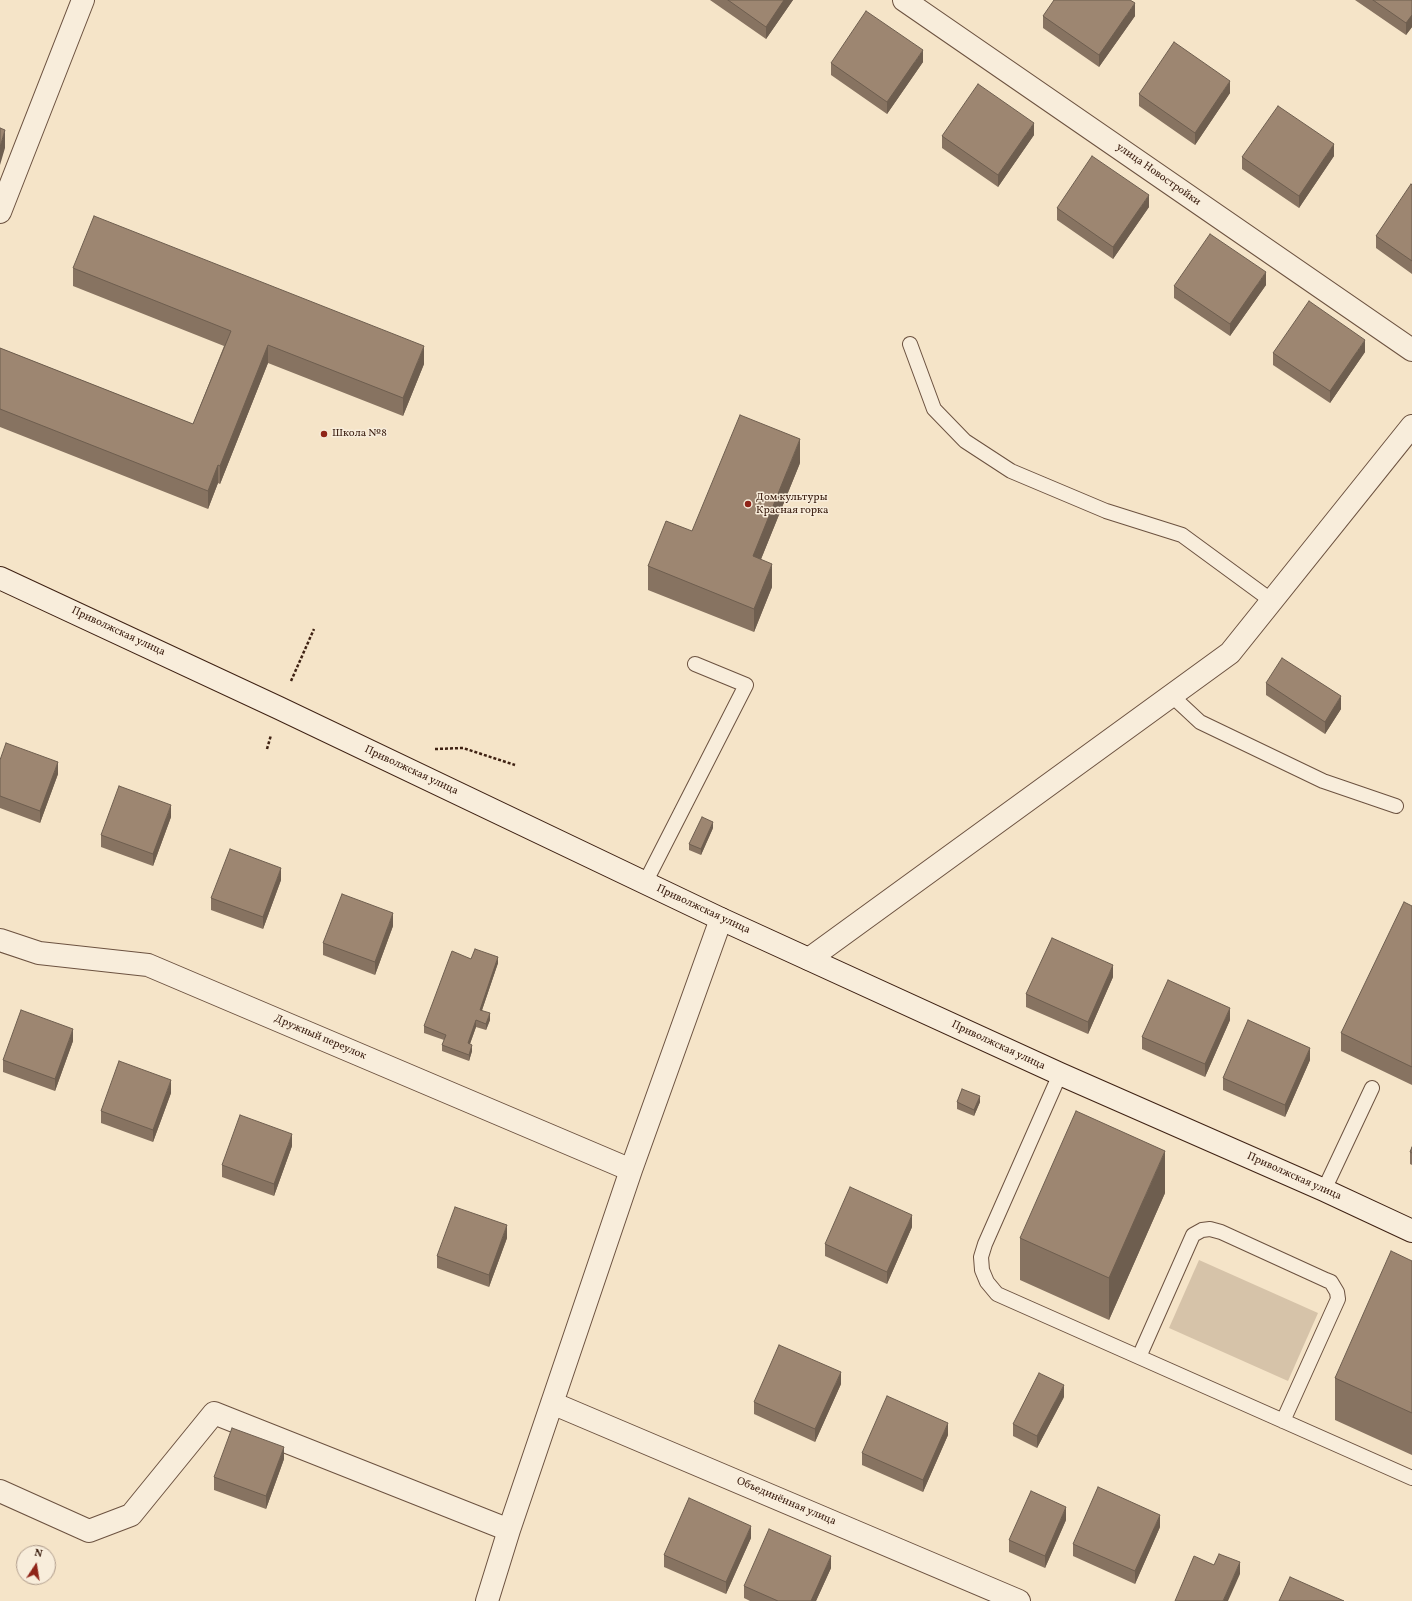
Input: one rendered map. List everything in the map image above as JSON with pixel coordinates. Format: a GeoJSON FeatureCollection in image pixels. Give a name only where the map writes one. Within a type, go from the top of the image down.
{"type":"FeatureCollection","features":[{"type":"Feature","properties":{"kind":"street"},"geometry":{"type":"LineString","coordinates":[[0,212],[83,0]]}},
{"type":"Feature","properties":{"kind":"street","name":"улица Новостройки"},"geometry":{"type":"LineString","coordinates":[[904,0],[1412,350]]}},
{"type":"Feature","properties":{"kind":"street"},"geometry":{"type":"LineString","coordinates":[[809,959],[1230,653],[1412,426]]}},
{"type":"Feature","properties":{"kind":"street","name":"Приволжская улица"},"geometry":{"type":"LineString","coordinates":[[0,578],[280,708],[721,919],[1060,1074],[1324,1190],[1412,1231]]}},
{"type":"Feature","properties":{"kind":"street"},"geometry":{"type":"LineString","coordinates":[[487,1601],[509,1530],[552,1403],[632,1170],[721,919]]}},
{"type":"Feature","properties":{"kind":"street","name":"Дружный переулок"},"geometry":{"type":"LineString","coordinates":[[0,940],[39,953],[148,965],[632,1170]]}},
{"type":"Feature","properties":{"kind":"street","name":"Объединённая улица"},"geometry":{"type":"LineString","coordinates":[[552,1403],[1019,1601]]}},
{"type":"Feature","properties":{"kind":"street"},"geometry":{"type":"LineString","coordinates":[[0,1491],[89,1531],[131,1515],[214,1413],[509,1530]]}},
{"type":"Feature","properties":{"kind":"lane"},"geometry":{"type":"LineString","coordinates":[[910,344],[934,409],[965,441],[1011,471],[1106,511],[1182,535],[1272,601]]}},
{"type":"Feature","properties":{"kind":"lane"},"geometry":{"type":"LineString","coordinates":[[645,882],[746,685],[695,664]]}},
{"type":"Feature","properties":{"kind":"lane"},"geometry":{"type":"LineString","coordinates":[[1171,695],[1200,722],[1322,781],[1396,806]]}},
{"type":"Feature","properties":{"kind":"lane"},"geometry":{"type":"LineString","coordinates":[[1060,1074],[985,1244],[981,1257],[982,1270],[987,1282],[997,1294],[1412,1478]]}},
{"type":"Feature","properties":{"kind":"lane"},"geometry":{"type":"LineString","coordinates":[[1324,1190],[1372,1088]]}},
{"type":"Feature","properties":{"kind":"lane"},"geometry":{"type":"LineString","coordinates":[[1139,1357],[1193,1235],[1202,1230],[1210,1229],[1221,1232],[1331,1282],[1337,1292],[1338,1299],[1284,1421]]}},
{"type":"Feature","properties":{"kind":"path"},"geometry":{"type":"LineString","coordinates":[[430,749],[463,748],[515,765]]}},
{"type":"Feature","properties":{"kind":"shaded area"},"geometry":{"type":"Polygon","coordinates":[[[1199,1260],[1318,1313],[1288,1381],[1169,1328],[1199,1260]]]}},
{"type":"Feature","properties":{"kind":"building"},"geometry":{"type":"Polygon","coordinates":[[[728,0],[784,0],[766,27],[728,0]]]}},
{"type":"Feature","properties":{"kind":"building"},"geometry":{"type":"Polygon","coordinates":[[[1054,0],[1130,0],[1135,3],[1099,55],[1043,16],[1054,0]]]}},
{"type":"Feature","properties":{"kind":"building"},"geometry":{"type":"Polygon","coordinates":[[[1373,0],[1412,0],[1412,15],[1406,23],[1373,0]]]}},
{"type":"Feature","properties":{"kind":"building"},"geometry":{"type":"Polygon","coordinates":[[[866,11],[923,50],[887,102],[831,63],[866,11]]]}},
{"type":"Feature","properties":{"kind":"building"},"geometry":{"type":"Polygon","coordinates":[[[1174,42],[1230,81],[1195,133],[1139,94],[1174,42]]]}},
{"type":"Feature","properties":{"kind":"building"},"geometry":{"type":"Polygon","coordinates":[[[978,84],[1034,123],[998,175],[942,136],[978,84]]]}},
{"type":"Feature","properties":{"kind":"building"},"geometry":{"type":"Polygon","coordinates":[[[1278,106],[1334,144],[1299,196],[1242,157],[1278,106]]]}},
{"type":"Feature","properties":{"kind":"building"},"geometry":{"type":"Polygon","coordinates":[[[0,128],[5,130],[0,147],[0,128]]]}},
{"type":"Feature","properties":{"kind":"building"},"geometry":{"type":"Polygon","coordinates":[[[1092,156],[1149,195],[1113,247],[1057,208],[1092,156]]]}},
{"type":"Feature","properties":{"kind":"building"},"geometry":{"type":"Polygon","coordinates":[[[1411,184],[1412,185],[1412,261],[1376,236],[1411,184]]]}},
{"type":"Feature","properties":{"kind":"building"},"geometry":{"type":"Polygon","coordinates":[[[94,216],[424,346],[403,398],[268,345],[220,466],[218,465],[208,491],[0,409],[0,348],[193,424],[231,331],[73,268],[94,216]]]}},
{"type":"Feature","properties":{"kind":"building"},"geometry":{"type":"Polygon","coordinates":[[[1210,234],[1266,272],[1230,324],[1174,286],[1210,234]]]}},
{"type":"Feature","properties":{"kind":"building"},"geometry":{"type":"Polygon","coordinates":[[[1309,301],[1365,340],[1330,391],[1273,353],[1309,301]]]}},
{"type":"Feature","properties":{"kind":"building","name":"Дом культуры Красная горка"},"geometry":{"type":"Polygon","coordinates":[[[740,415],[800,439],[753,556],[772,564],[754,609],[648,566],[666,521],[692,531],[740,415]]]}},
{"type":"Feature","properties":{"kind":"building"},"geometry":{"type":"Polygon","coordinates":[[[1282,658],[1341,696],[1325,722],[1266,683],[1282,658]]]}},
{"type":"Feature","properties":{"kind":"building"},"geometry":{"type":"Polygon","coordinates":[[[6,743],[58,762],[40,811],[0,796],[0,760],[6,743]]]}},
{"type":"Feature","properties":{"kind":"building"},"geometry":{"type":"Polygon","coordinates":[[[119,786],[171,805],[153,854],[101,835],[119,786]]]}},
{"type":"Feature","properties":{"kind":"building"},"geometry":{"type":"Polygon","coordinates":[[[702,817],[713,822],[701,849],[689,844],[702,817]]]}},
{"type":"Feature","properties":{"kind":"building"},"geometry":{"type":"Polygon","coordinates":[[[230,849],[281,868],[263,917],[211,898],[230,849]]]}},
{"type":"Feature","properties":{"kind":"building"},"geometry":{"type":"Polygon","coordinates":[[[342,894],[393,913],[375,962],[323,943],[342,894]]]}},
{"type":"Feature","properties":{"kind":"building"},"geometry":{"type":"Polygon","coordinates":[[[1404,902],[1412,906],[1412,1067],[1341,1033],[1404,902]]]}},
{"type":"Feature","properties":{"kind":"building"},"geometry":{"type":"Polygon","coordinates":[[[1052,938],[1113,965],[1088,1022],[1026,994],[1052,938]]]}},
{"type":"Feature","properties":{"kind":"building"},"geometry":{"type":"Polygon","coordinates":[[[475,949],[498,957],[480,1010],[490,1013],[486,1024],[476,1020],[468,1043],[472,1045],[469,1055],[442,1045],[446,1035],[424,1026],[452,951],[471,959],[475,949]]]}},
{"type":"Feature","properties":{"kind":"building"},"geometry":{"type":"Polygon","coordinates":[[[1168,980],[1230,1008],[1205,1064],[1142,1037],[1168,980]]]}},
{"type":"Feature","properties":{"kind":"building"},"geometry":{"type":"Polygon","coordinates":[[[21,1010],[73,1029],[55,1079],[3,1060],[21,1010]]]}},
{"type":"Feature","properties":{"kind":"building"},"geometry":{"type":"Polygon","coordinates":[[[1248,1020],[1310,1048],[1285,1105],[1223,1078],[1248,1020]]]}},
{"type":"Feature","properties":{"kind":"building"},"geometry":{"type":"Polygon","coordinates":[[[119,1061],[171,1080],[153,1130],[101,1111],[119,1061]]]}},
{"type":"Feature","properties":{"kind":"building"},"geometry":{"type":"Polygon","coordinates":[[[962,1089],[980,1096],[974,1110],[957,1102],[962,1089]]]}},
{"type":"Feature","properties":{"kind":"building"},"geometry":{"type":"Polygon","coordinates":[[[1076,1111],[1165,1151],[1109,1278],[1020,1238],[1076,1111]]]}},
{"type":"Feature","properties":{"kind":"building"},"geometry":{"type":"Polygon","coordinates":[[[240,1115],[292,1134],[274,1184],[222,1165],[240,1115]]]}},
{"type":"Feature","properties":{"kind":"building"},"geometry":{"type":"Polygon","coordinates":[[[850,1187],[912,1215],[887,1272],[825,1244],[850,1187]]]}},
{"type":"Feature","properties":{"kind":"building"},"geometry":{"type":"Polygon","coordinates":[[[455,1207],[507,1225],[489,1275],[437,1256],[455,1207]]]}},
{"type":"Feature","properties":{"kind":"building"},"geometry":{"type":"Polygon","coordinates":[[[1391,1251],[1412,1261],[1412,1413],[1335,1378],[1391,1251]]]}},
{"type":"Feature","properties":{"kind":"building"},"geometry":{"type":"Polygon","coordinates":[[[779,1345],[841,1372],[815,1429],[754,1402],[779,1345]]]}},
{"type":"Feature","properties":{"kind":"building"},"geometry":{"type":"Polygon","coordinates":[[[1039,1373],[1064,1385],[1037,1436],[1013,1424],[1039,1373]]]}},
{"type":"Feature","properties":{"kind":"building"},"geometry":{"type":"Polygon","coordinates":[[[887,1396],[948,1423],[923,1480],[862,1453],[887,1396]]]}},
{"type":"Feature","properties":{"kind":"building"},"geometry":{"type":"Polygon","coordinates":[[[232,1428],[284,1447],[266,1496],[214,1477],[232,1428]]]}},
{"type":"Feature","properties":{"kind":"building"},"geometry":{"type":"Polygon","coordinates":[[[1098,1487],[1160,1515],[1135,1571],[1073,1544],[1098,1487]]]}},
{"type":"Feature","properties":{"kind":"building"},"geometry":{"type":"Polygon","coordinates":[[[1031,1491],[1066,1507],[1045,1556],[1009,1540],[1031,1491]]]}},
{"type":"Feature","properties":{"kind":"building"},"geometry":{"type":"Polygon","coordinates":[[[689,1498],[751,1526],[726,1582],[664,1555],[689,1498]]]}},
{"type":"Feature","properties":{"kind":"building"},"geometry":{"type":"Polygon","coordinates":[[[769,1529],[831,1556],[811,1601],[778,1601],[744,1586],[769,1529]]]}},
{"type":"Feature","properties":{"kind":"building"},"geometry":{"type":"Polygon","coordinates":[[[1219,1554],[1240,1562],[1223,1601],[1175,1601],[1194,1556],[1214,1565],[1219,1554]]]}},
{"type":"Feature","properties":{"kind":"building"},"geometry":{"type":"Polygon","coordinates":[[[1290,1577],[1344,1601],[1279,1601],[1290,1577]]]}},
{"type":"Feature","properties":{"kind":"place","name":"Школа №8"},"geometry":{"type":"Point","coordinates":[324,434]}},
{"type":"Feature","properties":{"kind":"place","name":"Дом культуры Красная горка"},"geometry":{"type":"Point","coordinates":[748,504]}}]}
